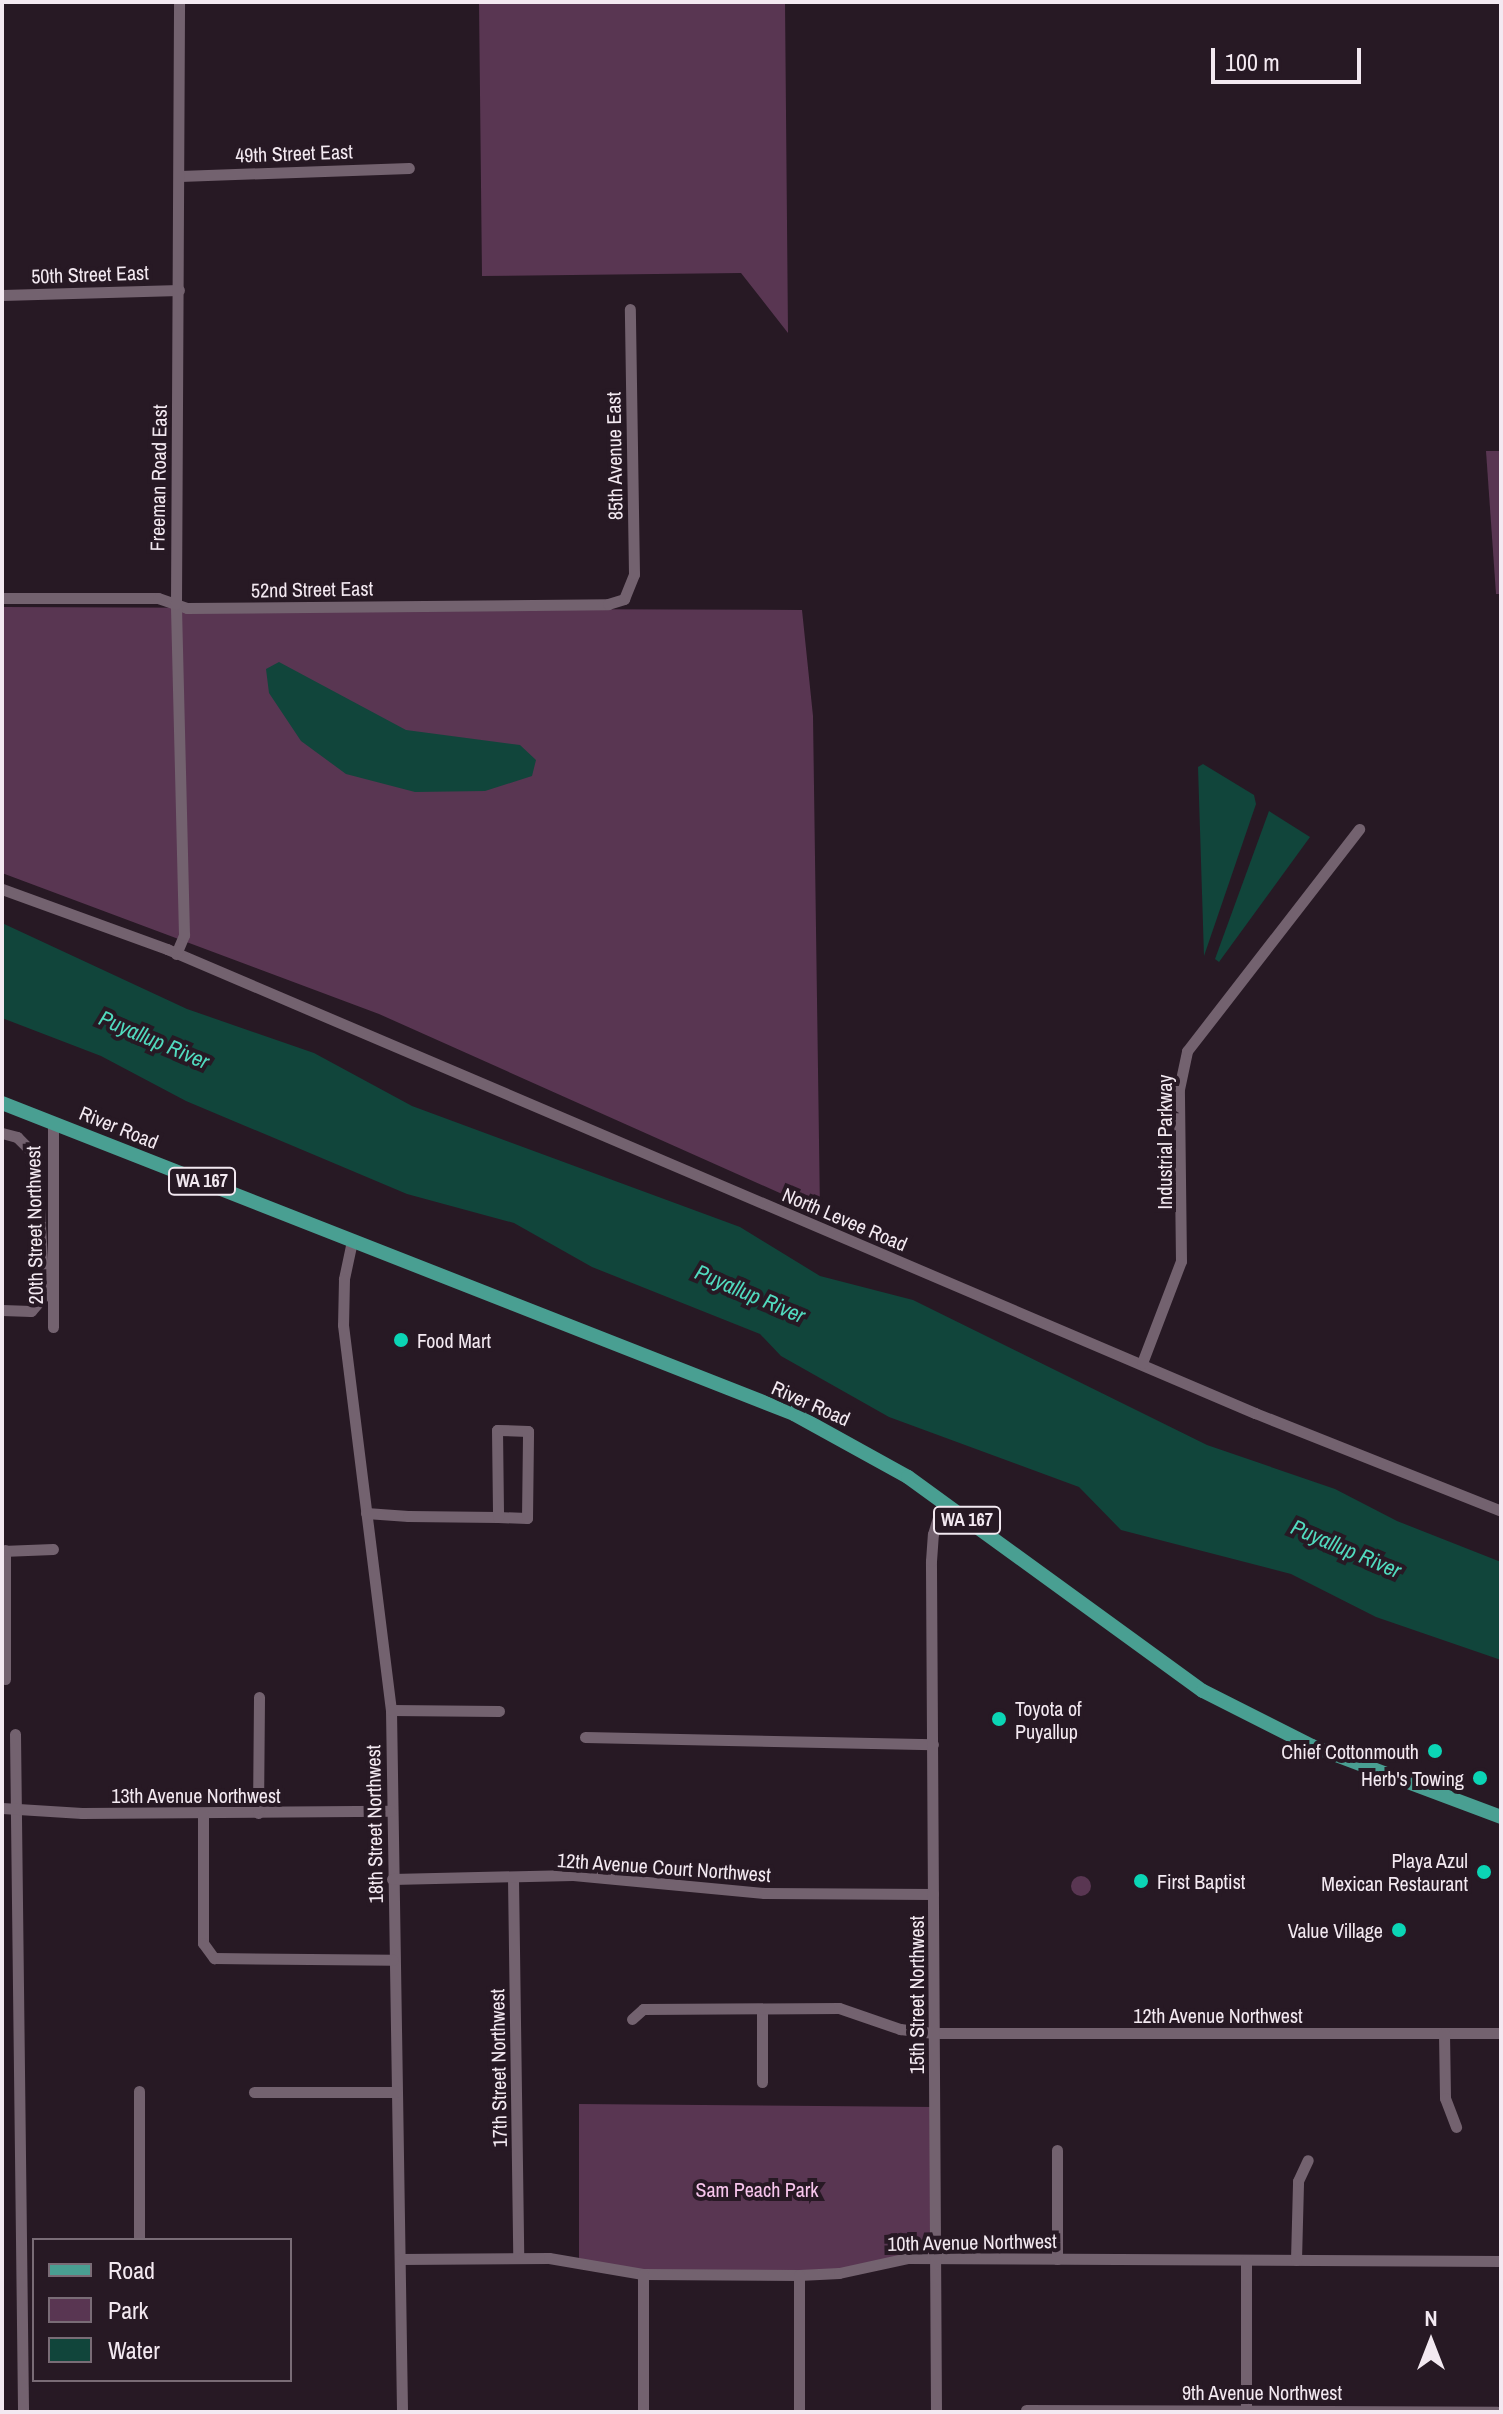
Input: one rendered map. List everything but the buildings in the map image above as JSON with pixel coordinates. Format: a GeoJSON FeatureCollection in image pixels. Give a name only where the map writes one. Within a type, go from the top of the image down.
{"type":"FeatureCollection","features":[{"type":"Feature","properties":{"kind":"main road","name":"WA 167"},"geometry":{"type":"LineString","coordinates":[[2,1103],[53,1122]]}},
{"type":"Feature","properties":{"kind":"main road","name":"River Road"},"geometry":{"type":"LineString","coordinates":[[53,1122],[794,1414],[879,1459],[943,1502],[1203,1691],[1312,1746],[1501,1817]]}},
{"type":"Feature","properties":{"kind":"street","name":"Freeman Road East"},"geometry":{"type":"LineString","coordinates":[[176,954],[184,935],[176,604],[179,2]]}},
{"type":"Feature","properties":{"kind":"street","name":"49th Street East"},"geometry":{"type":"LineString","coordinates":[[180,176],[409,168]]}},
{"type":"Feature","properties":{"kind":"street","name":"50th Street East"},"geometry":{"type":"LineString","coordinates":[[2,295],[179,290]]}},
{"type":"Feature","properties":{"kind":"street","name":"85th Avenue East"},"geometry":{"type":"LineString","coordinates":[[624,599],[634,574],[630,309]]}},
{"type":"Feature","properties":{"kind":"street","name":"52nd Street East"},"geometry":{"type":"LineString","coordinates":[[2,598],[158,598],[187,608],[608,604],[624,599]]}},
{"type":"Feature","properties":{"kind":"street","name":"Industrial Parkway"},"geometry":{"type":"LineString","coordinates":[[1142,1363],[1181,1261],[1179,1089],[1187,1051],[1359,829]]}},
{"type":"Feature","properties":{"kind":"street","name":"North Levee Road"},"geometry":{"type":"LineString","coordinates":[[2,889],[176,954],[1142,1363],[1501,1511]]}},
{"type":"Feature","properties":{"kind":"street","name":"20th Street Northwest"},"geometry":{"type":"LineString","coordinates":[[53,1122],[53,1327]]}},
{"type":"Feature","properties":{"kind":"street"},"geometry":{"type":"LineString","coordinates":[[2,1133],[17,1137],[36,1156],[44,1296],[38,1307],[22,1313],[2,1310]]}},
{"type":"Feature","properties":{"kind":"street","name":"18th Street Northwest"},"geometry":{"type":"LineString","coordinates":[[352,1241],[344,1279],[343,1325],[391,1710],[402,2412]]}},
{"type":"Feature","properties":{"kind":"street"},"geometry":{"type":"LineString","coordinates":[[366,1513],[527,1518],[528,1431],[497,1430],[498,1517]]}},
{"type":"Feature","properties":{"kind":"street","name":"15th Street Northwest"},"geometry":{"type":"LineString","coordinates":[[936,2412],[931,1577],[933,1534],[943,1502]]}},
{"type":"Feature","properties":{"kind":"street"},"geometry":{"type":"LineString","coordinates":[[5,1679],[4,1551],[53,1549]]}},
{"type":"Feature","properties":{"kind":"street"},"geometry":{"type":"LineString","coordinates":[[258,1813],[259,1697]]}},
{"type":"Feature","properties":{"kind":"street"},"geometry":{"type":"LineString","coordinates":[[391,1710],[499,1711]]}},
{"type":"Feature","properties":{"kind":"street"},"geometry":{"type":"LineString","coordinates":[[15,1734],[8,1808],[28,2256],[23,2412]]}},
{"type":"Feature","properties":{"kind":"street"},"geometry":{"type":"LineString","coordinates":[[585,1737],[933,1744]]}},
{"type":"Feature","properties":{"kind":"street","name":"13th Avenue Northwest"},"geometry":{"type":"LineString","coordinates":[[8,1808],[203,1813],[391,1811]]}},
{"type":"Feature","properties":{"kind":"street"},"geometry":{"type":"LineString","coordinates":[[203,1813],[202,1927],[209,1952],[224,1960],[393,1960]]}},
{"type":"Feature","properties":{"kind":"street","name":"12th Avenue Court Northwest"},"geometry":{"type":"LineString","coordinates":[[392,1879],[573,1875],[807,1895],[933,1894]]}},
{"type":"Feature","properties":{"kind":"street","name":"17th Street Northwest"},"geometry":{"type":"LineString","coordinates":[[513,1878],[518,2257]]}},
{"type":"Feature","properties":{"kind":"street","name":"12th Avenue Northwest"},"geometry":{"type":"LineString","coordinates":[[632,2019],[643,2009],[839,2008],[900,2029],[934,2033],[1501,2033]]}},
{"type":"Feature","properties":{"kind":"street"},"geometry":{"type":"LineString","coordinates":[[762,2009],[762,2082]]}},
{"type":"Feature","properties":{"kind":"street"},"geometry":{"type":"LineString","coordinates":[[1444,2033],[1445,2098],[1456,2127]]}},
{"type":"Feature","properties":{"kind":"street"},"geometry":{"type":"LineString","coordinates":[[139,2091],[139,2238]]}},
{"type":"Feature","properties":{"kind":"street"},"geometry":{"type":"LineString","coordinates":[[254,2092],[396,2092]]}},
{"type":"Feature","properties":{"kind":"street"},"geometry":{"type":"LineString","coordinates":[[1057,2150],[1057,2259]]}},
{"type":"Feature","properties":{"kind":"street"},"geometry":{"type":"LineString","coordinates":[[1296,2260],[1298,2181],[1308,2160]]}},
{"type":"Feature","properties":{"kind":"street","name":"10th Avenue Northwest"},"geometry":{"type":"LineString","coordinates":[[400,2259],[571,2259],[643,2274],[799,2275],[839,2273],[885,2260],[936,2258],[1501,2261]]}},
{"type":"Feature","properties":{"kind":"street"},"geometry":{"type":"LineString","coordinates":[[1246,2260],[1246,2410]]}},
{"type":"Feature","properties":{"kind":"street"},"geometry":{"type":"LineString","coordinates":[[643,2274],[643,2412]]}},
{"type":"Feature","properties":{"kind":"street"},"geometry":{"type":"LineString","coordinates":[[799,2275],[799,2412]]}},
{"type":"Feature","properties":{"kind":"street","name":"9th Avenue Northwest"},"geometry":{"type":"LineString","coordinates":[[1026,2410],[1497,2412]]}},
{"type":"Feature","properties":{"kind":"green space"},"geometry":{"type":"Polygon","coordinates":[[[479,2],[785,2],[788,333],[741,273],[482,276],[479,2]]]}},
{"type":"Feature","properties":{"kind":"green space"},"geometry":{"type":"Polygon","coordinates":[[[1486,451],[1501,451],[1501,594],[1496,594],[1486,451]]]}},
{"type":"Feature","properties":{"kind":"green space"},"geometry":{"type":"Polygon","coordinates":[[[4,607],[802,610],[813,716],[820,1211],[379,1014],[2,873],[4,607]]]}},
{"type":"Feature","properties":{"kind":"green space"},"geometry":{"type":"Polygon","coordinates":[[[1081,1876],[1088,1879],[1091,1886],[1088,1893],[1081,1896],[1074,1893],[1071,1886],[1074,1879],[1081,1876]]]}},
{"type":"Feature","properties":{"kind":"green space","name":"Sam Peach Park"},"geometry":{"type":"Polygon","coordinates":[[[579,2104],[935,2107],[936,2258],[851,2269],[643,2274],[579,2261],[579,2104]]]}},
{"type":"Feature","properties":{"kind":"water"},"geometry":{"type":"Polygon","coordinates":[[[279,662],[406,730],[520,745],[536,760],[532,776],[485,791],[415,792],[346,774],[301,741],[269,693],[266,669],[279,662]]]}},
{"type":"Feature","properties":{"kind":"water"},"geometry":{"type":"Polygon","coordinates":[[[1203,764],[1254,795],[1256,804],[1204,956],[1198,767],[1203,764]]]}},
{"type":"Feature","properties":{"kind":"water"},"geometry":{"type":"Polygon","coordinates":[[[1269,811],[1310,837],[1219,962],[1215,959],[1269,811]]]}},
{"type":"Feature","properties":{"kind":"water","name":"Puyallup River"},"geometry":{"type":"Polygon","coordinates":[[[2,923],[187,1009],[314,1053],[412,1106],[740,1227],[820,1276],[913,1300],[1207,1445],[1335,1489],[1397,1521],[1501,1562],[1501,1660],[1376,1617],[1291,1574],[1121,1530],[1079,1487],[889,1417],[781,1356],[760,1334],[592,1267],[514,1223],[407,1194],[186,1101],[101,1056],[2,1018],[2,923]]]}},
{"type":"Feature","properties":{"kind":"place","name":"Food Mart"},"geometry":{"type":"Point","coordinates":[401,1340]}},
{"type":"Feature","properties":{"kind":"place","name":"Toyota of Puyallup"},"geometry":{"type":"Point","coordinates":[999,1719]}},
{"type":"Feature","properties":{"kind":"place","name":"Chief Cottonmouth"},"geometry":{"type":"Point","coordinates":[1435,1751]}},
{"type":"Feature","properties":{"kind":"place","name":"Herb's Towing"},"geometry":{"type":"Point","coordinates":[1480,1778]}},
{"type":"Feature","properties":{"kind":"place","name":"Playa Azul Mexican Restaurant"},"geometry":{"type":"Point","coordinates":[1484,1872]}},
{"type":"Feature","properties":{"kind":"place","name":"First Baptist"},"geometry":{"type":"Point","coordinates":[1141,1881]}},
{"type":"Feature","properties":{"kind":"place","name":"Value Village"},"geometry":{"type":"Point","coordinates":[1399,1930]}}]}
